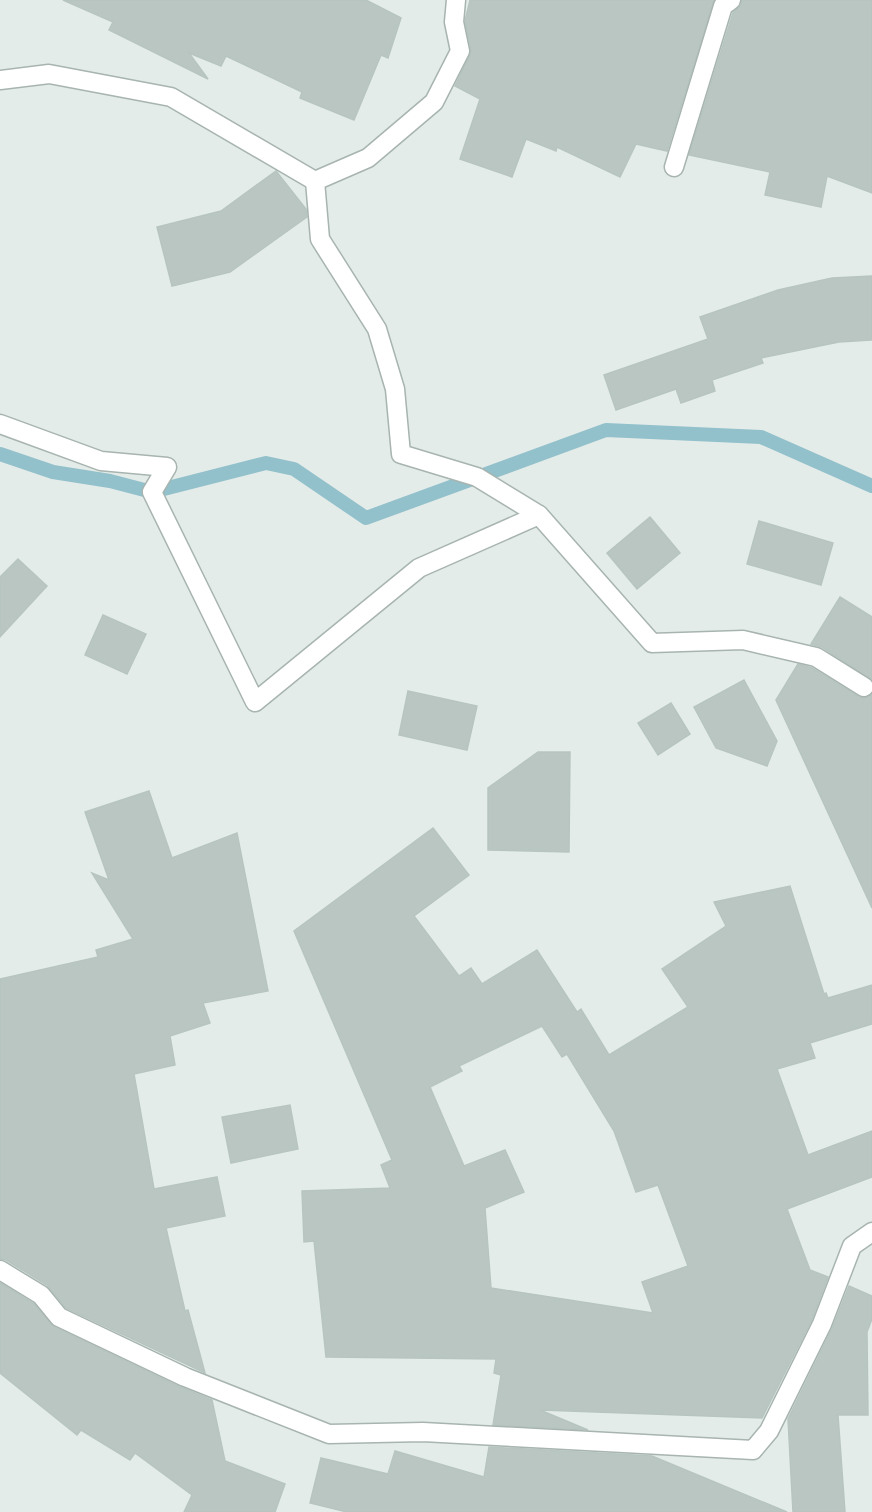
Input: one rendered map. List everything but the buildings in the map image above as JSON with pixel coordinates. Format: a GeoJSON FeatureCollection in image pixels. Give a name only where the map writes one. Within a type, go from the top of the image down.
{"type":"FeatureCollection","features":[{"type":"Feature","properties":{"kind":"street"},"geometry":{"type":"LineString","coordinates":[[315,181],[368,158],[434,102],[460,51],[454,22],[456,0]]}},
{"type":"Feature","properties":{"kind":"street"},"geometry":{"type":"LineString","coordinates":[[674,167],[723,6],[731,0]]}},
{"type":"Feature","properties":{"kind":"street"},"geometry":{"type":"LineString","coordinates":[[0,80],[49,74],[171,97],[315,181]]}},
{"type":"Feature","properties":{"kind":"street"},"geometry":{"type":"LineString","coordinates":[[315,181],[320,239],[377,328],[395,388],[401,454],[477,477],[539,515],[652,643],[743,640],[816,657],[864,687]]}},
{"type":"Feature","properties":{"kind":"street"},"geometry":{"type":"LineString","coordinates":[[0,424],[101,461],[167,467],[152,492],[255,702],[419,568],[539,515]]}},
{"type":"Feature","properties":{"kind":"street"},"geometry":{"type":"LineString","coordinates":[[0,1270],[41,1295],[59,1317],[185,1377],[328,1434],[423,1432],[753,1450],[769,1431],[822,1324],[852,1246],[872,1232]]}},
{"type":"Feature","properties":{"kind":"waterway"},"geometry":{"type":"LineString","coordinates":[[0,454],[53,472],[110,481],[152,492],[266,463],[294,469],[366,518],[606,430],[761,437],[872,486]]}}]}
